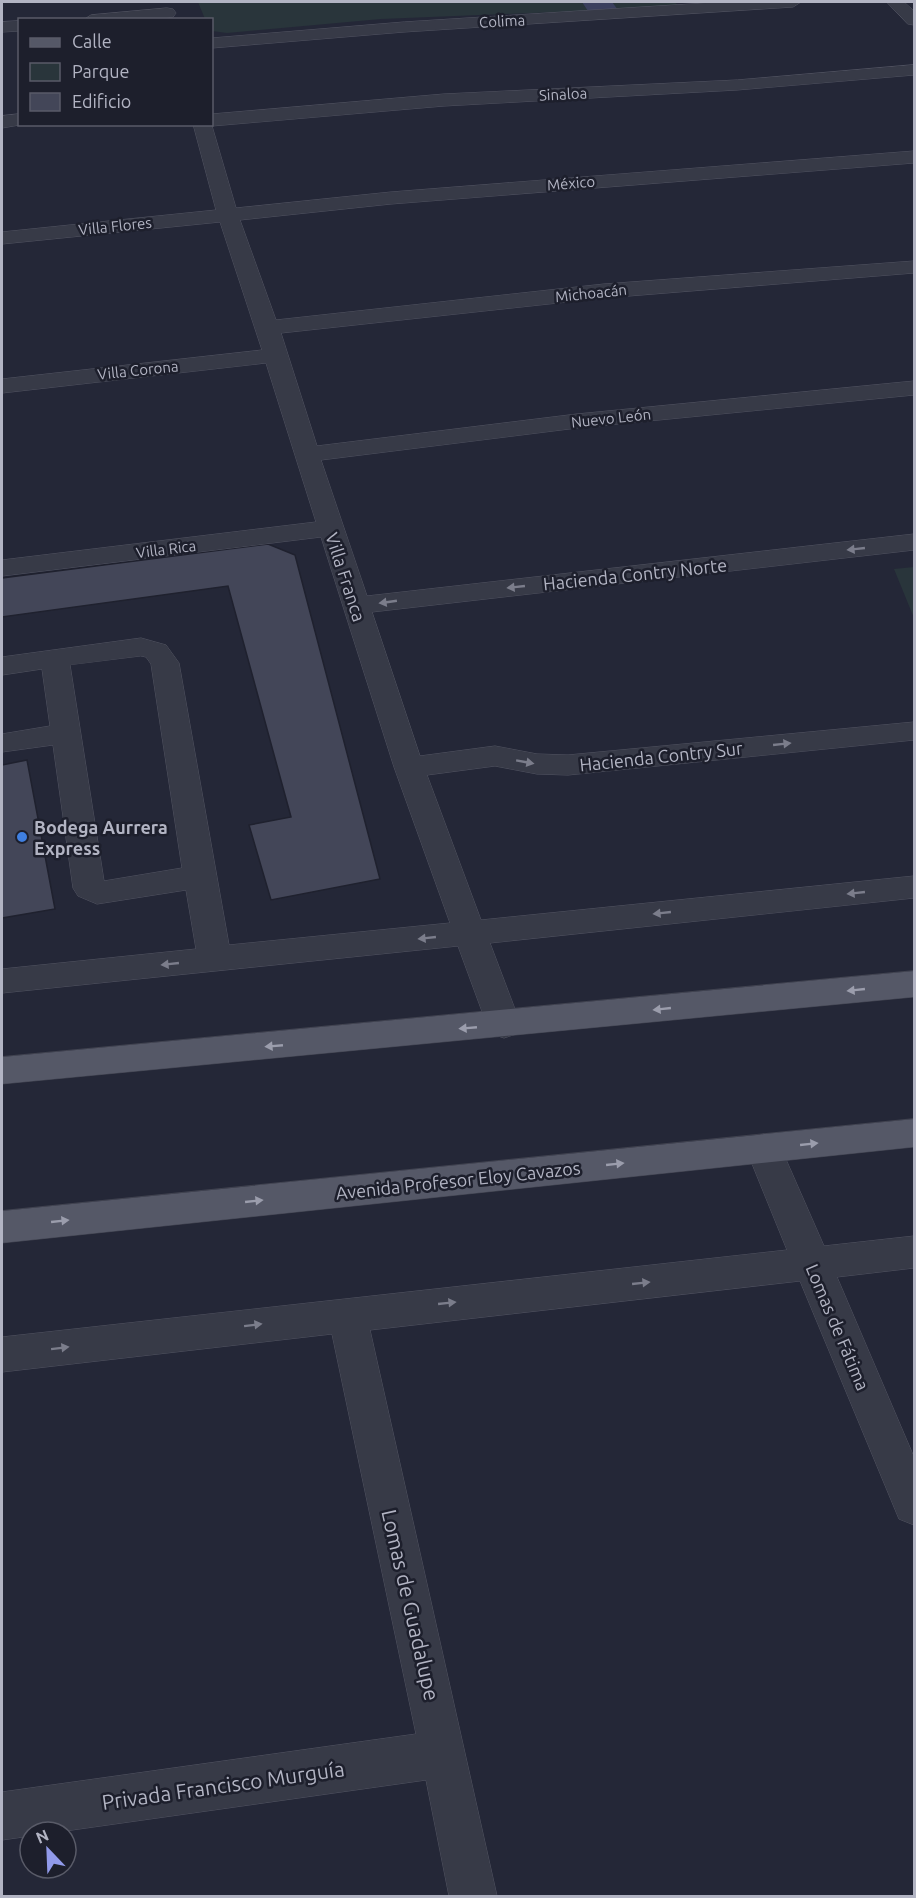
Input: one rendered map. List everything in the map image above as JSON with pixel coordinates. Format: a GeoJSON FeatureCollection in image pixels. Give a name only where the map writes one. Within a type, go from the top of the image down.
{"type":"FeatureCollection","features":[{"type":"Feature","properties":{"kind":"main road"},"geometry":{"type":"LineString","coordinates":[[2,1071],[504,1025],[915,984]]}},
{"type":"Feature","properties":{"kind":"main road","name":"Avenida Profesor Eloy Cavazos"},"geometry":{"type":"LineString","coordinates":[[2,1227],[915,1133]]}},
{"type":"Feature","properties":{"kind":"street","name":"Colima"},"geometry":{"type":"LineString","coordinates":[[213,43],[394,28],[793,2]]}},
{"type":"Feature","properties":{"kind":"street"},"geometry":{"type":"LineString","coordinates":[[894,2],[915,20]]}},
{"type":"Feature","properties":{"kind":"street"},"geometry":{"type":"LineString","coordinates":[[108,18],[166,11]]}},
{"type":"Feature","properties":{"kind":"street"},"geometry":{"type":"LineString","coordinates":[[2,27],[18,26]]}},
{"type":"Feature","properties":{"kind":"street","name":"Sinaloa"},"geometry":{"type":"LineString","coordinates":[[213,120],[444,100],[738,85],[915,70]]}},
{"type":"Feature","properties":{"kind":"street"},"geometry":{"type":"LineString","coordinates":[[2,122],[18,120]]}},
{"type":"Feature","properties":{"kind":"street","name":"Villa Franca"},"geometry":{"type":"LineString","coordinates":[[203,126],[228,215],[268,328],[274,355],[309,454],[330,528],[409,767],[504,1025]]}},
{"type":"Feature","properties":{"kind":"street","name":"México"},"geometry":{"type":"LineString","coordinates":[[228,215],[402,197],[915,157]]}},
{"type":"Feature","properties":{"kind":"street","name":"Villa Flores"},"geometry":{"type":"LineString","coordinates":[[2,238],[228,215]]}},
{"type":"Feature","properties":{"kind":"street","name":"Michoacán"},"geometry":{"type":"LineString","coordinates":[[268,328],[604,291],[915,267]]}},
{"type":"Feature","properties":{"kind":"street","name":"Villa Corona"},"geometry":{"type":"LineString","coordinates":[[2,386],[274,355]]}},
{"type":"Feature","properties":{"kind":"street","name":"Nuevo León"},"geometry":{"type":"LineString","coordinates":[[309,454],[577,421],[915,388]]}},
{"type":"Feature","properties":{"kind":"street","name":"Villa Rica"},"geometry":{"type":"LineString","coordinates":[[2,568],[330,528]]}},
{"type":"Feature","properties":{"kind":"street","name":"Hacienda Contry Norte"},"geometry":{"type":"LineString","coordinates":[[356,606],[915,542]]}},
{"type":"Feature","properties":{"kind":"street"},"geometry":{"type":"LineString","coordinates":[[2,666],[141,647],[156,651],[163,659],[199,878],[215,960]]}},
{"type":"Feature","properties":{"kind":"street"},"geometry":{"type":"LineString","coordinates":[[55,659],[91,892],[199,878]]}},
{"type":"Feature","properties":{"kind":"street","name":"Hacienda Contry Sur"},"geometry":{"type":"LineString","coordinates":[[409,767],[495,756],[537,764],[568,765],[915,731]]}},
{"type":"Feature","properties":{"kind":"street"},"geometry":{"type":"LineString","coordinates":[[2,743],[66,733]]}},
{"type":"Feature","properties":{"kind":"street"},"geometry":{"type":"LineString","coordinates":[[2,981],[915,887]]}},
{"type":"Feature","properties":{"kind":"street","name":"Lomas de Fátima"},"geometry":{"type":"LineString","coordinates":[[764,1149],[915,1504]]}},
{"type":"Feature","properties":{"kind":"street"},"geometry":{"type":"LineString","coordinates":[[2,1354],[347,1314],[812,1266],[915,1252]]}},
{"type":"Feature","properties":{"kind":"street","name":"Lomas de Guadalupe"},"geometry":{"type":"LineString","coordinates":[[347,1314],[473,1896]]}},
{"type":"Feature","properties":{"kind":"street","name":"Privada Francisco Murguía"},"geometry":{"type":"LineString","coordinates":[[2,1816],[444,1754]]}},
{"type":"Feature","properties":{"kind":"green space"},"geometry":{"type":"Polygon","coordinates":[[[198,2],[675,2],[679,7],[381,19],[227,33],[213,31],[213,18],[205,18],[198,2]]]}},
{"type":"Feature","properties":{"kind":"green space"},"geometry":{"type":"Polygon","coordinates":[[[914,567],[914,618],[894,569],[914,567]]]}},
{"type":"Feature","properties":{"kind":"building"},"geometry":{"type":"Polygon","coordinates":[[[268,544],[295,555],[380,879],[271,900],[249,825],[291,817],[228,586],[2,617],[2,578],[268,544]]]}},
{"type":"Feature","properties":{"kind":"building","name":"Bodega Aurrera Express"},"geometry":{"type":"Polygon","coordinates":[[[27,760],[55,909],[2,918],[2,765],[27,760]]]}},
{"type":"Feature","properties":{"kind":"waterway"},"geometry":{"type":"LineString","coordinates":[[597,2],[603,10]]}},
{"type":"Feature","properties":{"kind":"place","name":"Bodega Aurrera Express"},"geometry":{"type":"Point","coordinates":[22,837]}}]}
